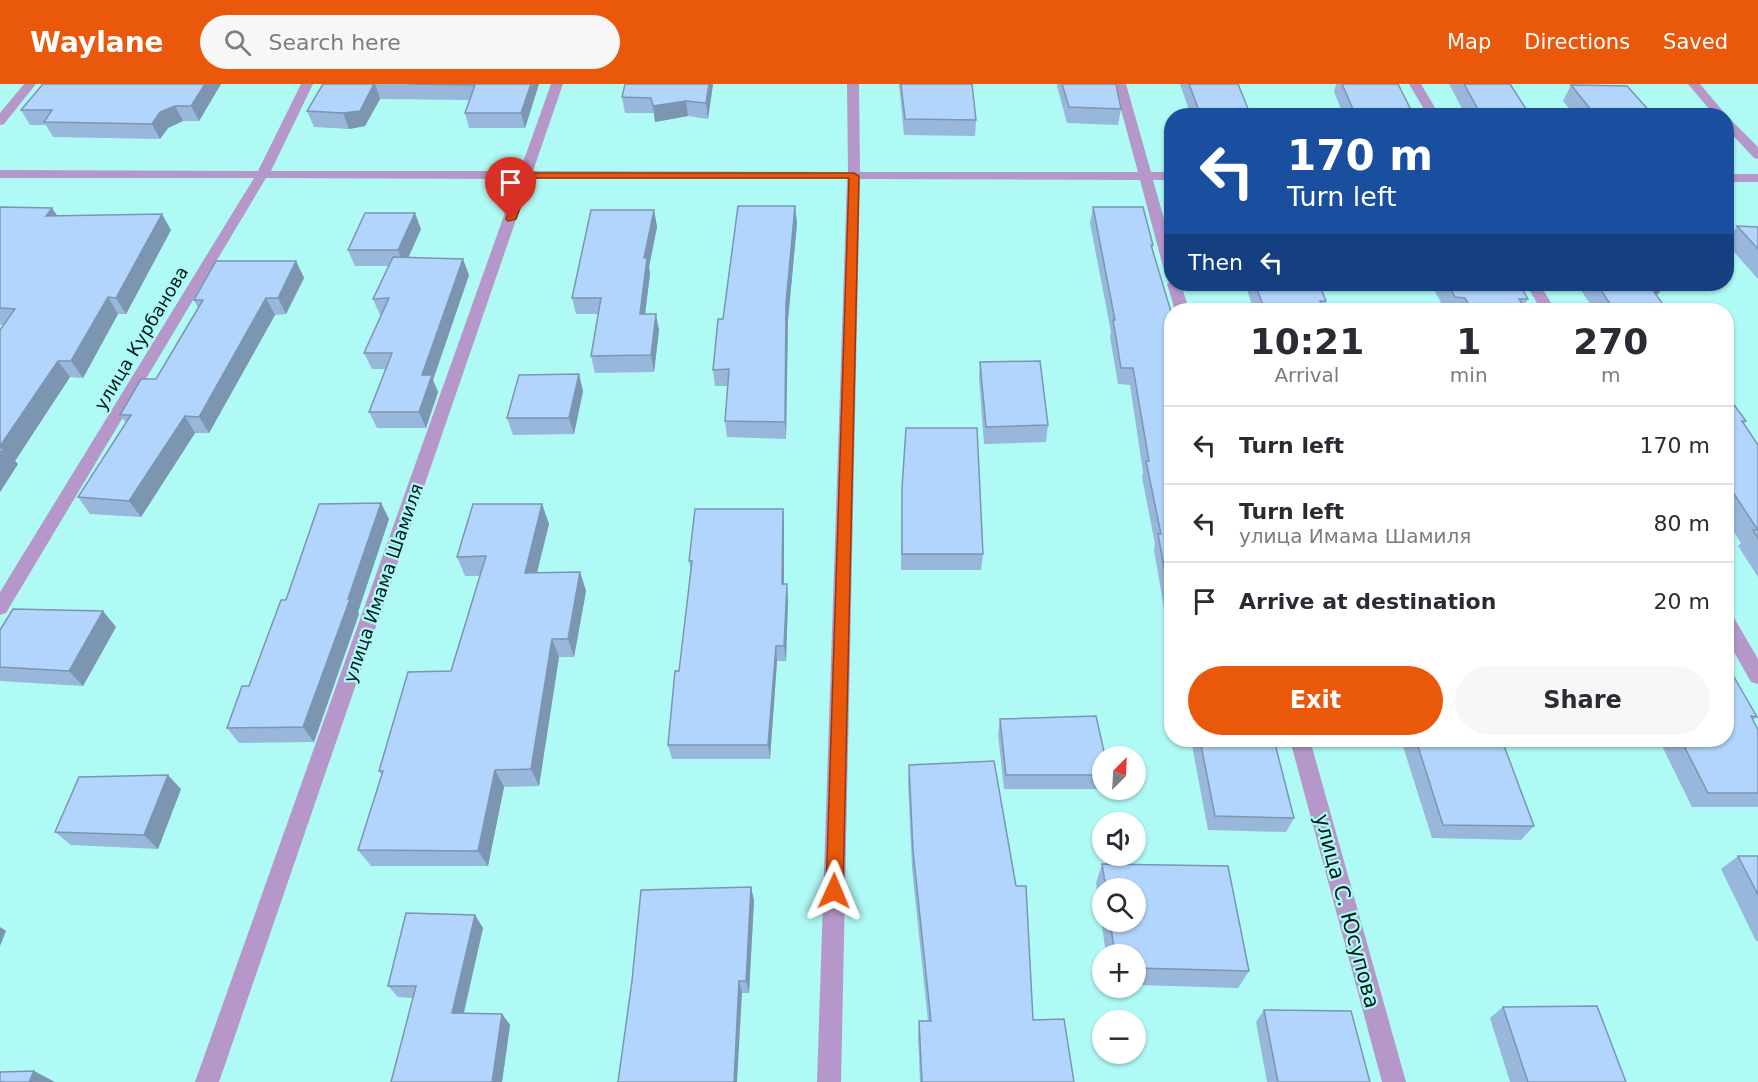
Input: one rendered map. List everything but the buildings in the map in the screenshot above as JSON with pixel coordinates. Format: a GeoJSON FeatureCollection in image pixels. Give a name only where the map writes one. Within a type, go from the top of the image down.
{"type":"FeatureCollection","features":[{"type":"Feature","properties":{"kind":"street"},"geometry":{"type":"LineString","coordinates":[[0,121],[30,84]]}},
{"type":"Feature","properties":{"kind":"street","name":"улица Курбанова"},"geometry":{"type":"LineString","coordinates":[[0,608],[262,175],[307,84]]}},
{"type":"Feature","properties":{"kind":"street","name":"улица Имама Шамиля"},"geometry":{"type":"LineString","coordinates":[[207,1082],[527,175],[557,84]]}},
{"type":"Feature","properties":{"kind":"street"},"geometry":{"type":"LineString","coordinates":[[829,1082],[854,176],[853,84]]}},
{"type":"Feature","properties":{"kind":"street"},"geometry":{"type":"LineString","coordinates":[[1120,84],[1164,245]]}},
{"type":"Feature","properties":{"kind":"street"},"geometry":{"type":"LineString","coordinates":[[1415,84],[1429,108]]}},
{"type":"Feature","properties":{"kind":"street"},"geometry":{"type":"LineString","coordinates":[[1694,84],[1715,108]]}},
{"type":"Feature","properties":{"kind":"street"},"geometry":{"type":"LineString","coordinates":[[1734,129],[1758,155]]}},
{"type":"Feature","properties":{"kind":"street"},"geometry":{"type":"LineString","coordinates":[[0,174],[1164,176]]}},
{"type":"Feature","properties":{"kind":"street"},"geometry":{"type":"LineString","coordinates":[[1734,178],[1758,178]]}},
{"type":"Feature","properties":{"kind":"street"},"geometry":{"type":"LineString","coordinates":[[1734,635],[1758,676]]}},
{"type":"Feature","properties":{"kind":"street","name":"улица С. Юсупова"},"geometry":{"type":"LineString","coordinates":[[1302,747],[1394,1082]]}},
{"type":"Feature","properties":{"kind":"route"},"geometry":{"type":"LineString","coordinates":[[511,219],[527,175],[854,176],[834,891]]}}]}
